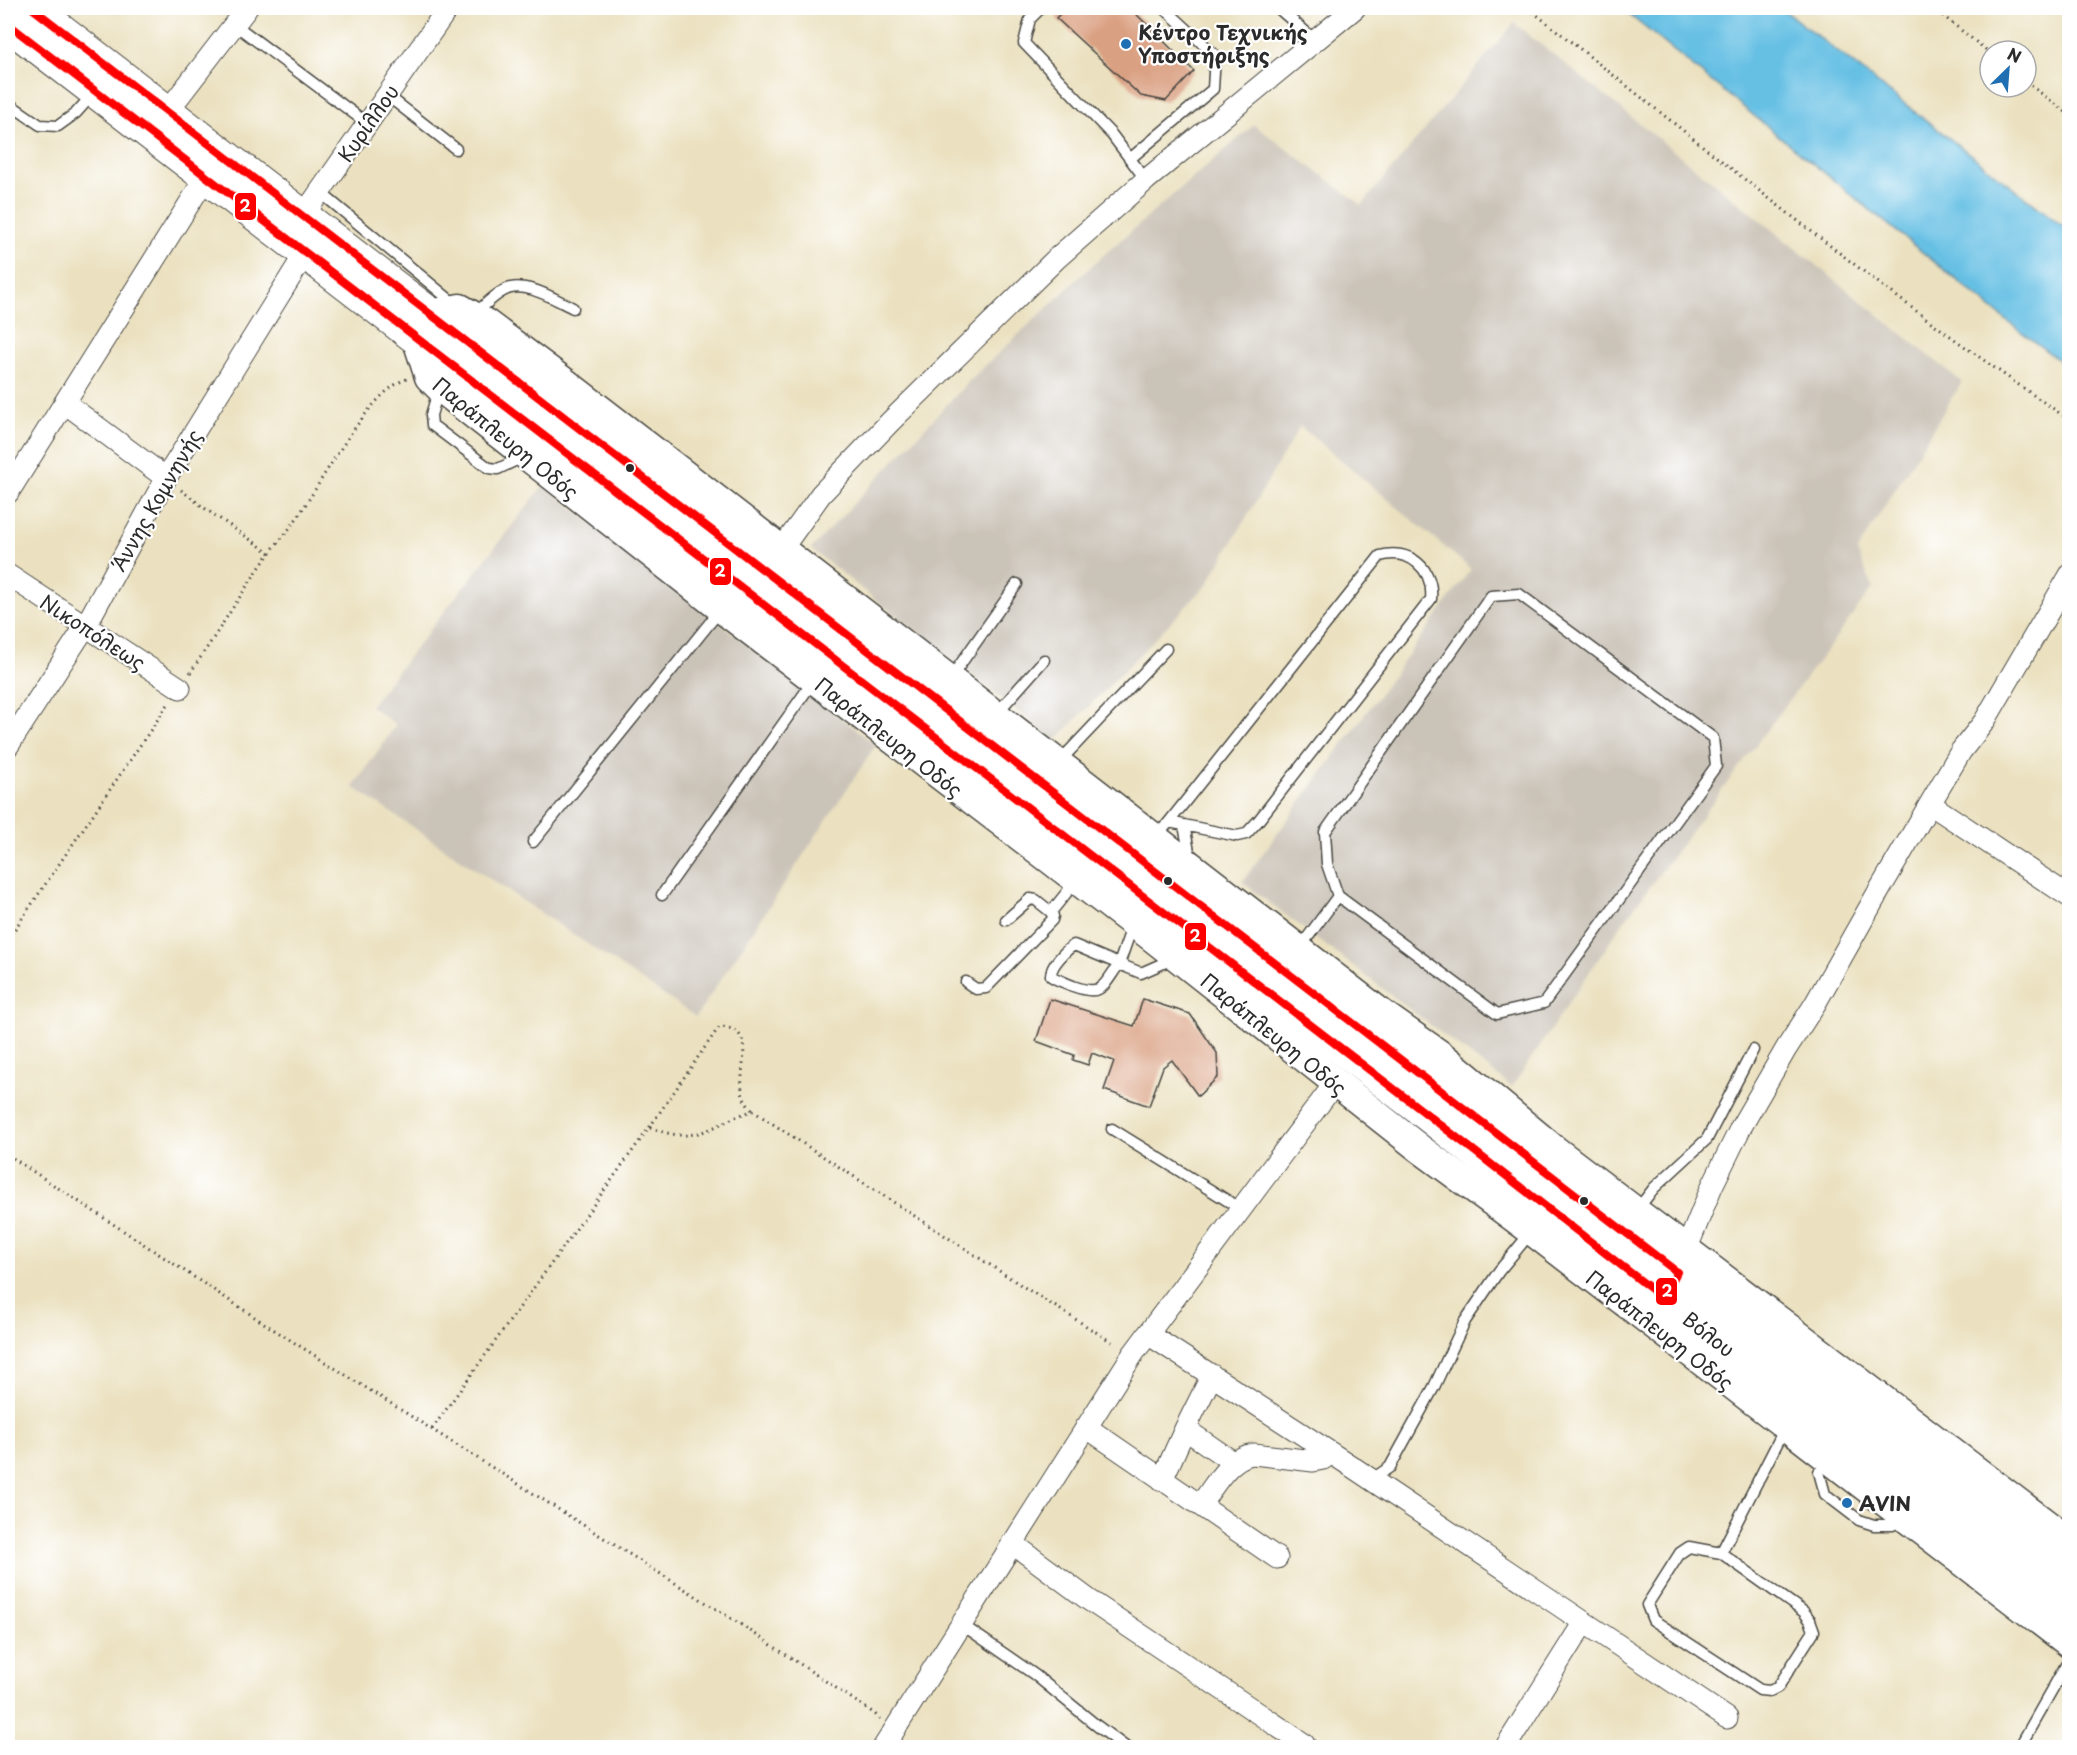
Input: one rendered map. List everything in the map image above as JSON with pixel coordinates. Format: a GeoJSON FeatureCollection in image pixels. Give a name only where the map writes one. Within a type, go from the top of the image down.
{"type":"FeatureCollection","features":[{"type":"Feature","properties":{"kind":"main road","name":"Βόλου"},"geometry":{"type":"LineString","coordinates":[[44,11],[307,226],[445,319],[1669,1285],[2070,1576]]}},
{"type":"Feature","properties":{"kind":"main road","name":"Βόλου"},"geometry":{"type":"LineString","coordinates":[[8,24],[206,177],[307,226]]}},
{"type":"Feature","properties":{"kind":"main road","name":"Βόλου"},"geometry":{"type":"LineString","coordinates":[[1669,1285],[1916,1517],[2070,1611]]}},
{"type":"Feature","properties":{"kind":"street","name":"Κυρίλλου"},"geometry":{"type":"LineString","coordinates":[[307,226],[368,124],[448,8]]}},
{"type":"Feature","properties":{"kind":"street"},"geometry":{"type":"LineString","coordinates":[[781,550],[821,494],[890,422],[1057,258],[1146,180],[1355,8]]}},
{"type":"Feature","properties":{"kind":"street"},"geometry":{"type":"LineString","coordinates":[[167,112],[240,16]]}},
{"type":"Feature","properties":{"kind":"street"},"geometry":{"type":"LineString","coordinates":[[8,493],[206,177]]}},
{"type":"Feature","properties":{"kind":"street","name":"Άννης Κομνηνής"},"geometry":{"type":"LineString","coordinates":[[8,746],[85,627],[307,226]]}},
{"type":"Feature","properties":{"kind":"street","name":"Παράπλευρη Οδός"},"geometry":{"type":"LineString","coordinates":[[2070,1542],[1669,1285],[1532,1231],[1419,1148],[1178,957],[722,609],[434,382],[445,319],[566,383],[1059,763],[1162,830],[1192,866],[1385,1016],[1442,1056],[1555,1150],[1636,1211],[1669,1285],[1785,1426],[1916,1517],[2070,1644]]}},
{"type":"Feature","properties":{"kind":"street"},"geometry":{"type":"LineString","coordinates":[[65,404],[166,478]]}},
{"type":"Feature","properties":{"kind":"street","name":"Νικοπόλεως"},"geometry":{"type":"LineString","coordinates":[[8,575],[180,688]]}},
{"type":"Feature","properties":{"kind":"street"},"geometry":{"type":"LineString","coordinates":[[1669,1285],[1712,1186],[1741,1127],[1961,751],[1984,722],[2070,575]]}},
{"type":"Feature","properties":{"kind":"street"},"geometry":{"type":"LineString","coordinates":[[1930,804],[2070,897]]}},
{"type":"Feature","properties":{"kind":"street"},"geometry":{"type":"LineString","coordinates":[[887,1741],[1133,1354],[1335,1083]]}},
{"type":"Feature","properties":{"kind":"street"},"geometry":{"type":"LineString","coordinates":[[1148,1334],[1331,1453],[1727,1718]]}},
{"type":"Feature","properties":{"kind":"street"},"geometry":{"type":"LineString","coordinates":[[1162,1480],[1212,1375]]}},
{"type":"Feature","properties":{"kind":"street"},"geometry":{"type":"LineString","coordinates":[[1086,1427],[1277,1558]]}},
{"type":"Feature","properties":{"kind":"street"},"geometry":{"type":"LineString","coordinates":[[1185,1428],[1233,1462]]}},
{"type":"Feature","properties":{"kind":"street"},"geometry":{"type":"LineString","coordinates":[[1200,1505],[1233,1462],[1239,1458],[1253,1454],[1319,1460],[1331,1453]]}},
{"type":"Feature","properties":{"kind":"street"},"geometry":{"type":"LineString","coordinates":[[1012,1544],[1089,1600],[1304,1744]]}},
{"type":"Feature","properties":{"kind":"street"},"geometry":{"type":"LineString","coordinates":[[1505,1748],[1584,1622]]}},
{"type":"Feature","properties":{"kind":"lane"},"geometry":{"type":"LineString","coordinates":[[1041,8],[1030,19],[1024,43],[1112,135],[1146,180]]}},
{"type":"Feature","properties":{"kind":"lane"},"geometry":{"type":"LineString","coordinates":[[1131,158],[1212,89],[1215,55],[1164,8]]}},
{"type":"Feature","properties":{"kind":"lane"},"geometry":{"type":"LineString","coordinates":[[1278,8],[1316,41]]}},
{"type":"Feature","properties":{"kind":"lane"},"geometry":{"type":"LineString","coordinates":[[240,16],[368,124]]}},
{"type":"Feature","properties":{"kind":"lane"},"geometry":{"type":"LineString","coordinates":[[8,103],[40,125],[58,126],[76,113],[95,92]]}},
{"type":"Feature","properties":{"kind":"lane"},"geometry":{"type":"LineString","coordinates":[[388,96],[456,148]]}},
{"type":"Feature","properties":{"kind":"lane"},"geometry":{"type":"LineString","coordinates":[[307,226],[445,319],[503,291],[516,288],[533,290],[573,308]]}},
{"type":"Feature","properties":{"kind":"lane"},"geometry":{"type":"LineString","coordinates":[[1395,554],[1418,562],[1431,582],[1431,599],[1246,834],[1237,836],[1184,825],[1162,830],[1380,556],[1395,554]]}},
{"type":"Feature","properties":{"kind":"lane"},"geometry":{"type":"LineString","coordinates":[[950,679],[1017,584]]}},
{"type":"Feature","properties":{"kind":"lane"},"geometry":{"type":"LineString","coordinates":[[1519,594],[1713,738],[1716,766],[1544,1003],[1497,1014],[1338,896],[1327,864],[1325,832],[1491,596],[1519,594]]}},
{"type":"Feature","properties":{"kind":"lane"},"geometry":{"type":"LineString","coordinates":[[533,842],[722,609]]}},
{"type":"Feature","properties":{"kind":"lane"},"geometry":{"type":"LineString","coordinates":[[1059,763],[1166,650]]}},
{"type":"Feature","properties":{"kind":"lane"},"geometry":{"type":"LineString","coordinates":[[996,715],[1044,660]]}},
{"type":"Feature","properties":{"kind":"lane"},"geometry":{"type":"LineString","coordinates":[[662,895],[814,679]]}},
{"type":"Feature","properties":{"kind":"lane"},"geometry":{"type":"LineString","coordinates":[[1184,825],[1192,866]]}},
{"type":"Feature","properties":{"kind":"lane"},"geometry":{"type":"LineString","coordinates":[[1051,912],[1077,881]]}},
{"type":"Feature","properties":{"kind":"lane"},"geometry":{"type":"LineString","coordinates":[[1299,949],[1338,896]]}},
{"type":"Feature","properties":{"kind":"lane"},"geometry":{"type":"LineString","coordinates":[[966,982],[976,989],[986,988],[1052,920],[1053,916],[1036,900],[1030,899],[1006,920]]}},
{"type":"Feature","properties":{"kind":"lane"},"geometry":{"type":"LineString","coordinates":[[1134,923],[1119,964],[1104,985],[1089,992],[1053,978],[1050,972],[1074,945],[1119,964],[1141,973],[1178,957]]}},
{"type":"Feature","properties":{"kind":"lane"},"geometry":{"type":"LineString","coordinates":[[1636,1211],[1654,1188],[1707,1140],[1753,1050]]}},
{"type":"Feature","properties":{"kind":"lane"},"geometry":{"type":"LineString","coordinates":[[1112,1129],[1242,1209]]}},
{"type":"Feature","properties":{"kind":"lane"},"geometry":{"type":"LineString","coordinates":[[1371,1480],[1390,1467],[1434,1387],[1465,1321],[1499,1271],[1532,1231]]}},
{"type":"Feature","properties":{"kind":"lane"},"geometry":{"type":"LineString","coordinates":[[1721,1553],[1785,1426]]}},
{"type":"Feature","properties":{"kind":"lane"},"geometry":{"type":"LineString","coordinates":[[1819,1472],[1825,1494],[1859,1520],[1874,1525],[1916,1517]]}},
{"type":"Feature","properties":{"kind":"lane"},"geometry":{"type":"LineString","coordinates":[[1689,1547],[1721,1553],[1804,1612],[1814,1631],[1778,1687],[1770,1691],[1760,1690],[1653,1620],[1649,1614],[1647,1605],[1680,1553],[1689,1547]]}},
{"type":"Feature","properties":{"kind":"lane"},"geometry":{"type":"LineString","coordinates":[[961,1624],[1035,1675],[1127,1748]]}},
{"type":"Feature","properties":{"kind":"lane"},"geometry":{"type":"LineString","coordinates":[[2019,1748],[2070,1658]]}},
{"type":"Feature","properties":{"kind":"path"},"geometry":{"type":"LineString","coordinates":[[1528,8],[1828,245],[2070,420]]}},
{"type":"Feature","properties":{"kind":"path"},"geometry":{"type":"LineString","coordinates":[[1933,8],[1978,44]]}},
{"type":"Feature","properties":{"kind":"path"},"geometry":{"type":"LineString","coordinates":[[2038,91],[2070,115]]}},
{"type":"Feature","properties":{"kind":"path"},"geometry":{"type":"LineString","coordinates":[[8,939],[103,796],[180,688],[270,552],[292,525],[378,398],[396,382],[412,377],[434,382]]}},
{"type":"Feature","properties":{"kind":"path"},"geometry":{"type":"LineString","coordinates":[[166,478],[207,510],[270,552]]}},
{"type":"Feature","properties":{"kind":"path"},"geometry":{"type":"LineString","coordinates":[[432,1429],[649,1128],[718,1027],[734,1030],[741,1036],[744,1043],[743,1096],[753,1111],[1024,1287],[1133,1354]]}},
{"type":"Feature","properties":{"kind":"path"},"geometry":{"type":"LineString","coordinates":[[649,1128],[673,1134],[692,1134],[706,1131],[743,1113],[753,1111]]}},
{"type":"Feature","properties":{"kind":"path"},"geometry":{"type":"LineString","coordinates":[[8,1155],[266,1325],[760,1637],[876,1714],[887,1741]]}},
{"type":"Feature","properties":{"kind":"shaded area"},"geometry":{"type":"Polygon","coordinates":[[[1514,23],[1962,382],[1857,551],[1873,588],[1624,921],[1512,1087],[1242,882],[1471,569],[1300,426],[1207,585],[1055,741],[811,549],[971,379],[1099,259],[1254,125],[1362,205],[1514,23]]]}},
{"type":"Feature","properties":{"kind":"shaded area"},"geometry":{"type":"Polygon","coordinates":[[[544,485],[876,745],[696,1017],[353,787],[396,725],[370,706],[544,485]]]}},
{"type":"Feature","properties":{"kind":"water"},"geometry":{"type":"Polygon","coordinates":[[[1621,8],[1781,8],[2069,231],[2069,368],[2011,324],[1621,8]]]}},
{"type":"Feature","properties":{"kind":"building","name":"Κέντρο Τεχνικής Υποστήριξης"},"geometry":{"type":"Polygon","coordinates":[[[1066,8],[1130,8],[1194,71],[1166,101],[1141,96],[1056,18],[1066,8]]]}},
{"type":"Feature","properties":{"kind":"building"},"geometry":{"type":"Polygon","coordinates":[[[1050,999],[1134,1026],[1143,999],[1190,1014],[1217,1053],[1218,1077],[1198,1096],[1172,1060],[1163,1067],[1149,1106],[1104,1090],[1114,1061],[1092,1053],[1088,1065],[1073,1060],[1074,1055],[1036,1041],[1050,999]]]}},
{"type":"Feature","properties":{"kind":"transit line","name":"2"},"geometry":{"type":"LineString","coordinates":[[8,24],[1663,1298],[1677,1272],[32,8]]}},
{"type":"Feature","properties":{"kind":"place","name":"Κέντρο Τεχνικής Υποστήριξης"},"geometry":{"type":"Point","coordinates":[1126,44]}},
{"type":"Feature","properties":{"kind":"place","name":"AVIN"},"geometry":{"type":"Point","coordinates":[1847,1503]}}]}
